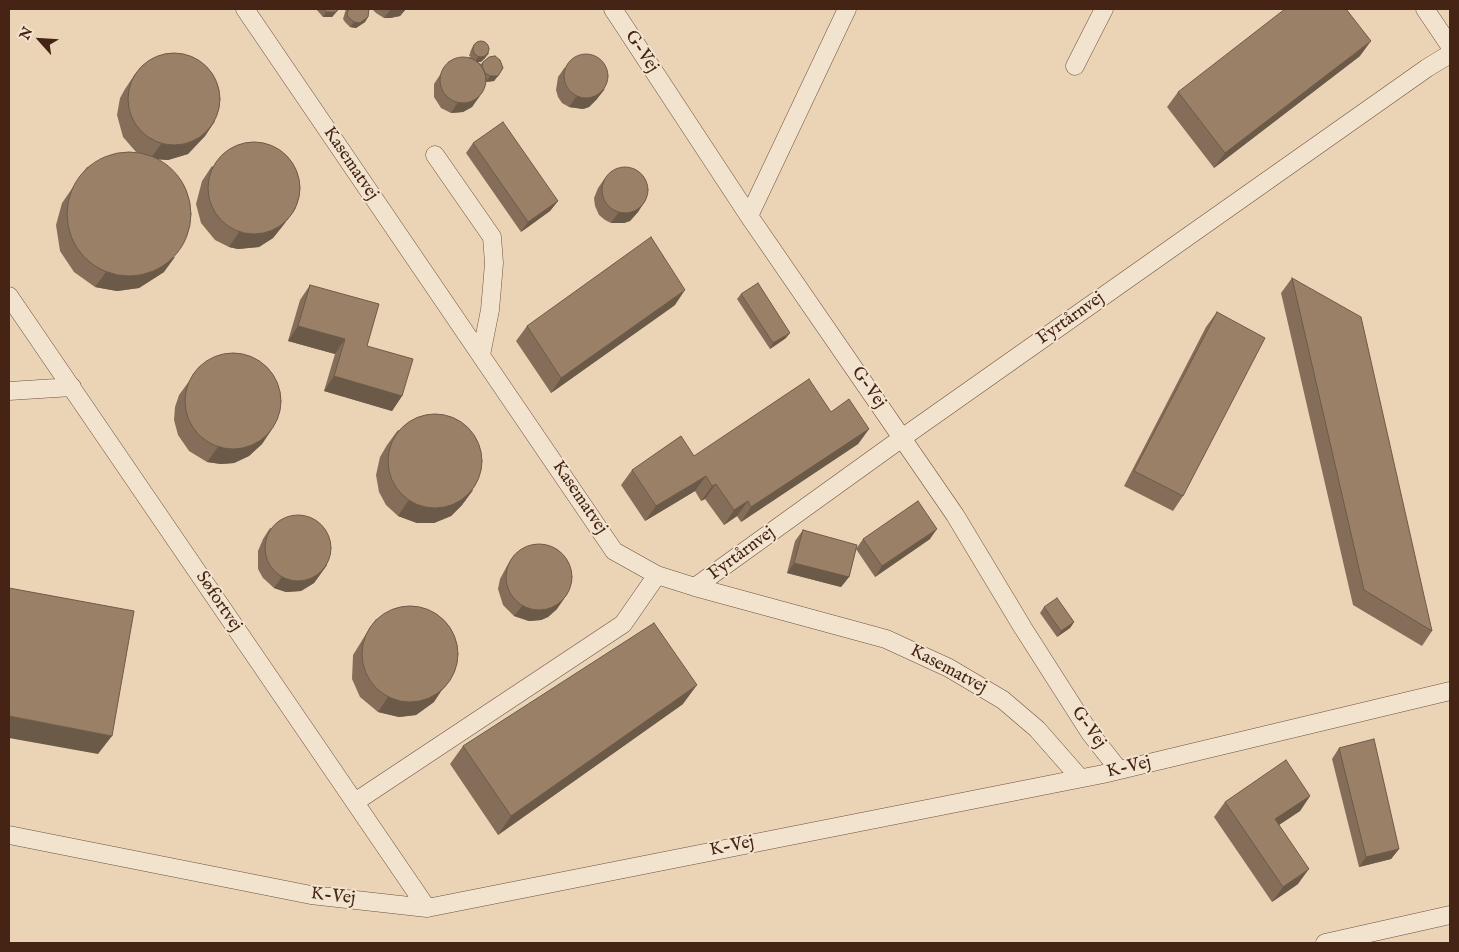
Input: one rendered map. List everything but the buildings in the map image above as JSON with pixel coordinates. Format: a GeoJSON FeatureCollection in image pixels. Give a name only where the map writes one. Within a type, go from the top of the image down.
{"type":"FeatureCollection","features":[{"type":"Feature","properties":{"kind":"lane","name":"Kasematvej"},"geometry":{"type":"LineString","coordinates":[[245,9],[614,551],[657,575],[886,639],[949,668],[1003,700],[1037,729],[1080,778]]}},
{"type":"Feature","properties":{"kind":"lane","name":"G-Vej"},"geometry":{"type":"LineString","coordinates":[[613,9],[749,216],[955,515],[1023,628],[1090,733],[1119,770]]}},
{"type":"Feature","properties":{"kind":"lane"},"geometry":{"type":"LineString","coordinates":[[749,216],[846,9]]}},
{"type":"Feature","properties":{"kind":"lane"},"geometry":{"type":"LineString","coordinates":[[1074,66],[1104,9]]}},
{"type":"Feature","properties":{"kind":"lane"},"geometry":{"type":"LineString","coordinates":[[1425,9],[1450,46]]}},
{"type":"Feature","properties":{"kind":"lane","name":"Fyrtårnvej"},"geometry":{"type":"LineString","coordinates":[[695,587],[902,438],[1411,79],[1450,54]]}},
{"type":"Feature","properties":{"kind":"lane"},"geometry":{"type":"LineString","coordinates":[[435,155],[492,237],[494,263],[490,310],[481,355]]}},
{"type":"Feature","properties":{"kind":"lane","name":"Søfortvej"},"geometry":{"type":"LineString","coordinates":[[9,296],[427,908]]}},
{"type":"Feature","properties":{"kind":"lane"},"geometry":{"type":"LineString","coordinates":[[9,390],[72,388]]}},
{"type":"Feature","properties":{"kind":"lane"},"geometry":{"type":"LineString","coordinates":[[355,802],[623,624],[657,575]]}},
{"type":"Feature","properties":{"kind":"lane","name":"K-Vej"},"geometry":{"type":"LineString","coordinates":[[9,835],[311,895],[427,908],[1119,770],[1450,691]]}},
{"type":"Feature","properties":{"kind":"lane"},"geometry":{"type":"LineString","coordinates":[[1324,943],[1450,915]]}}]}
